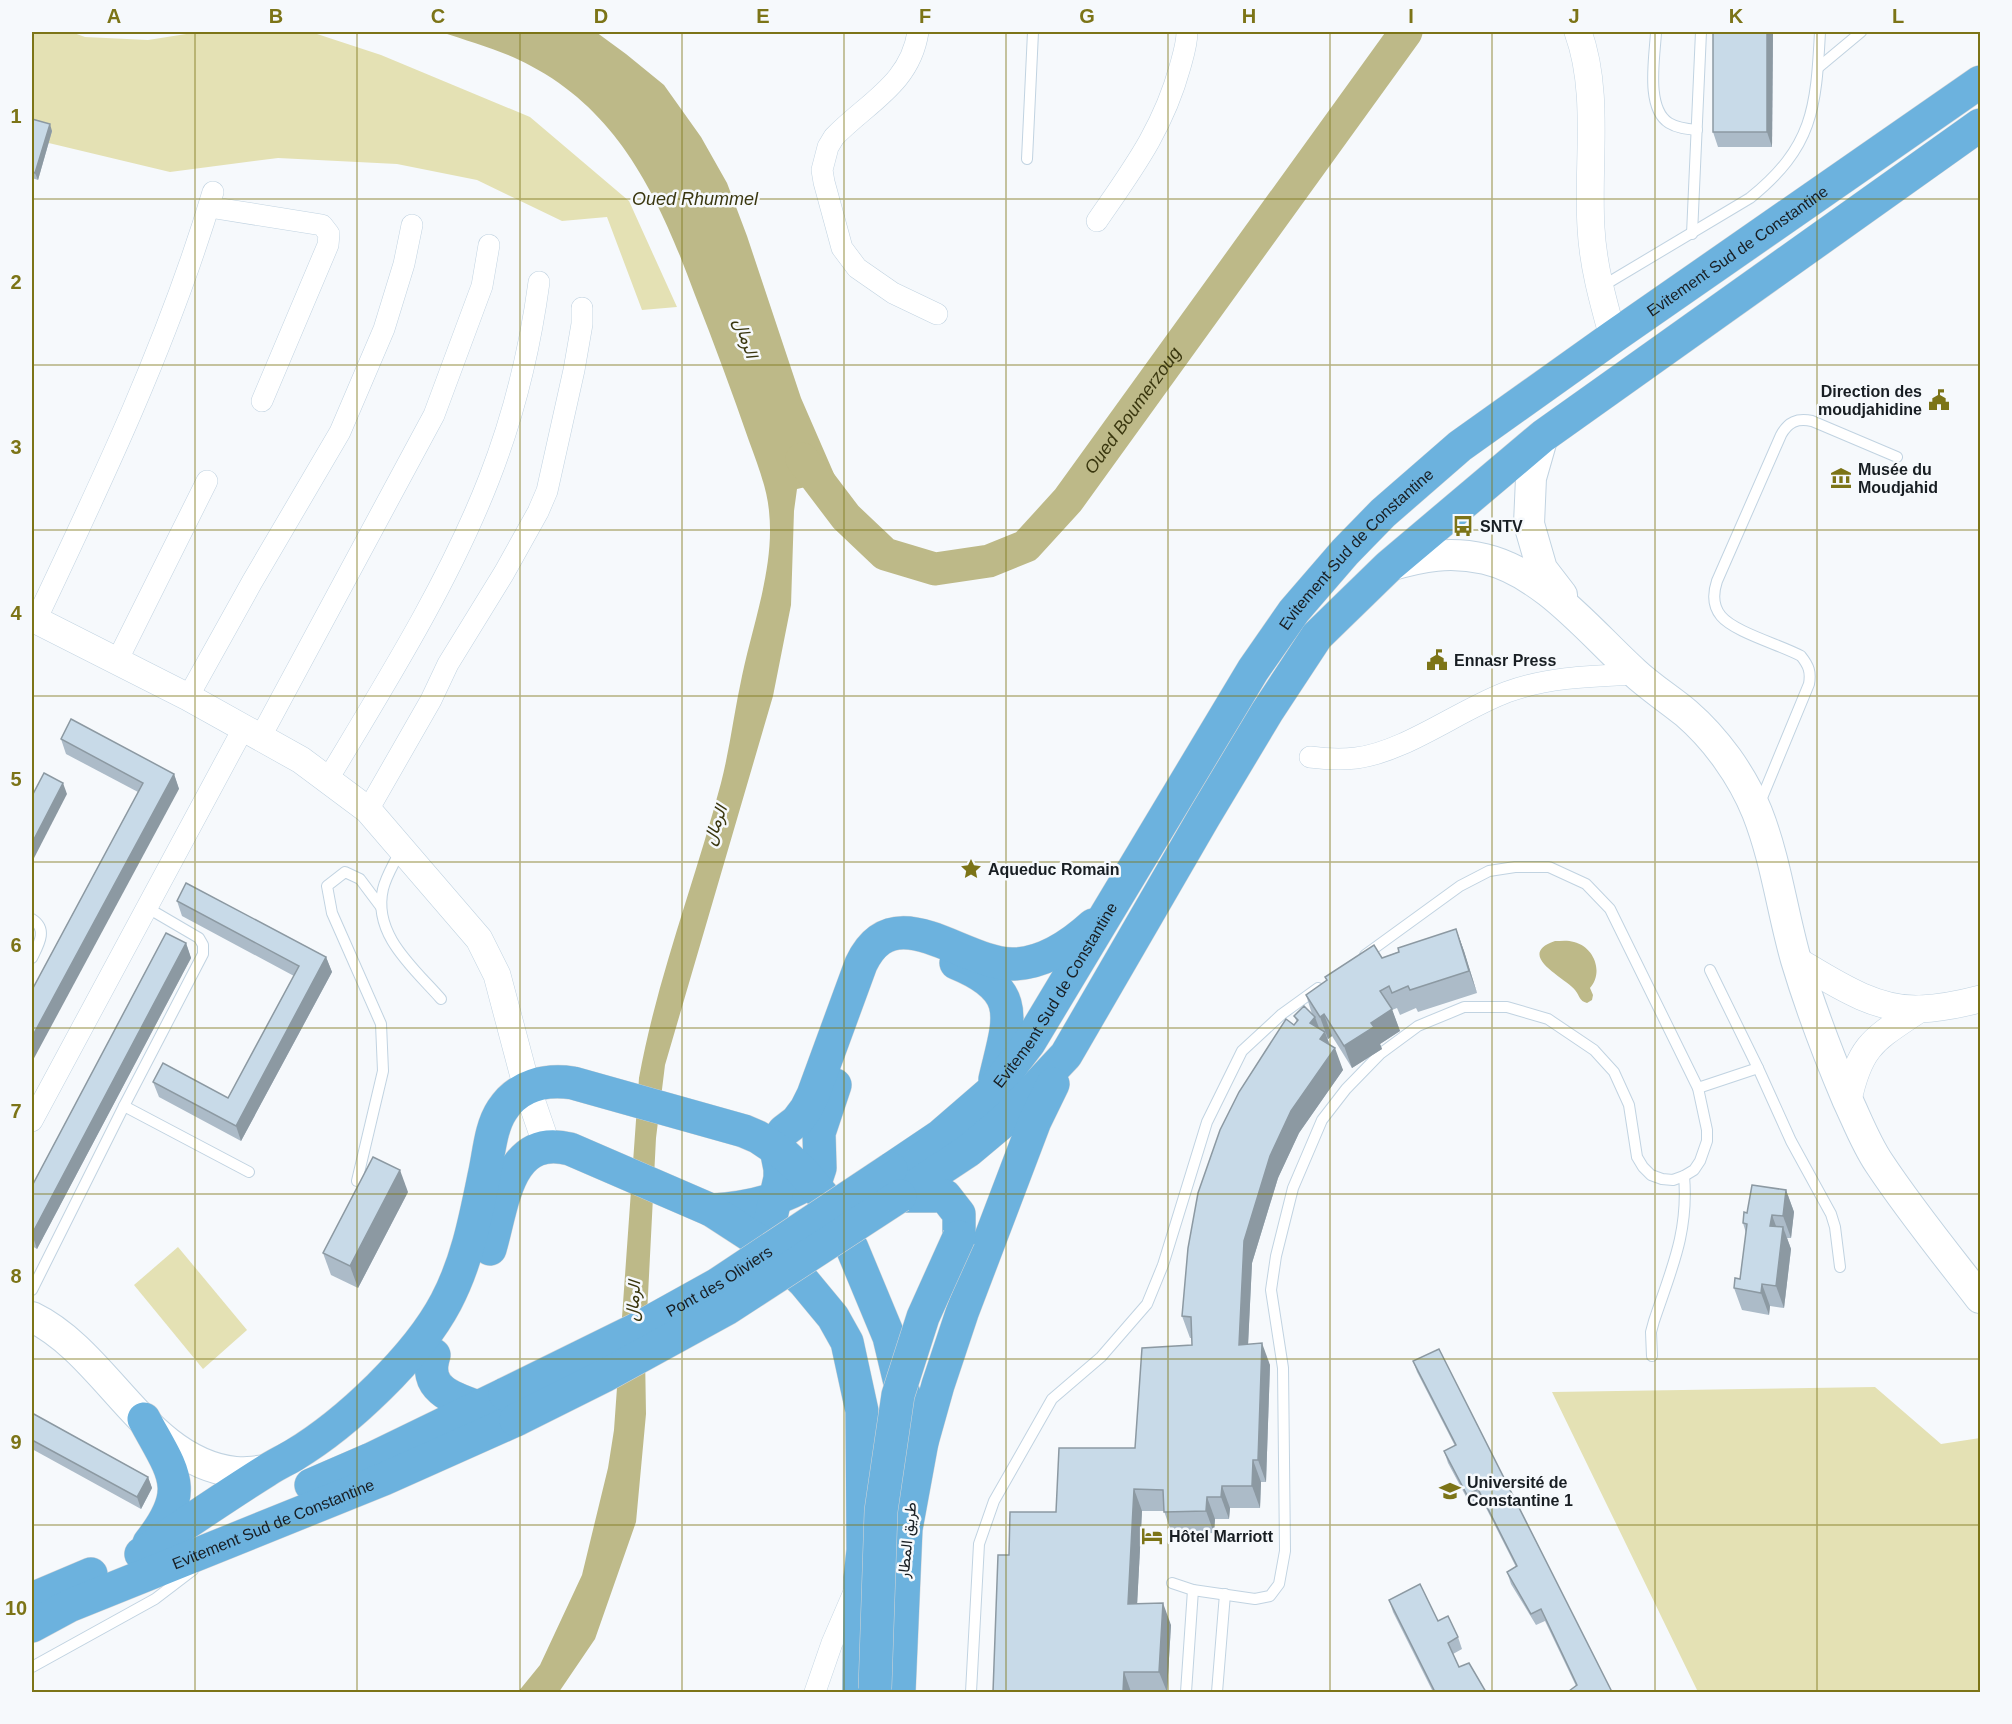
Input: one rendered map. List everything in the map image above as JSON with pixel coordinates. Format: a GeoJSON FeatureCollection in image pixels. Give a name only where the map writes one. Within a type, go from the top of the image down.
{"type":"FeatureCollection","features":[{"type":"Feature","properties":{"kind":"highway","name":"Evitement Sud de Constantine"},"geometry":{"type":"LineString","coordinates":[[895,1183],[940,1136],[992,1091],[1029,1043],[1252,670],[1294,610],[1383,513],[1460,446],[1980,82]]}},
{"type":"Feature","properties":{"kind":"highway","name":"Evitement Sud de Constantine"},"geometry":{"type":"LineString","coordinates":[[895,1183],[969,1150],[1005,1120],[1066,1055],[1210,807],[1267,712],[1317,636],[1389,566],[1543,436],[1980,125]]}},
{"type":"Feature","properties":{"kind":"highway"},"geometry":{"type":"LineString","coordinates":[[768,1247],[780,1169],[776,1149],[781,1135],[797,1121],[810,1102],[861,964],[867,951],[877,940],[889,933],[903,931],[917,933],[990,960],[1002,963],[1025,963],[1055,953],[1071,943],[1110,909]]}},
{"type":"Feature","properties":{"kind":"highway"},"geometry":{"type":"LineString","coordinates":[[711,1210],[744,1207],[776,1197],[812,1181],[818,1175],[820,1168],[819,1133],[825,1112],[869,990],[880,966],[896,954],[916,949],[929,952],[984,975],[1000,992],[1005,1002],[1008,1025],[992,1091]]}},
{"type":"Feature","properties":{"kind":"highway","name":"طريق المطار"},"geometry":{"type":"LineString","coordinates":[[877,1692],[900,1639],[906,1529],[922,1443],[938,1385],[962,1313],[1035,1121],[1066,1055]]}},
{"type":"Feature","properties":{"kind":"highway"},"geometry":{"type":"LineString","coordinates":[[141,1554],[267,1470],[294,1455],[358,1406],[378,1387],[433,1323],[445,1303],[464,1260],[471,1237],[498,1118],[513,1097],[527,1088],[550,1081],[573,1083],[727,1125],[758,1137],[776,1149],[812,1181],[852,1248],[889,1337],[900,1383],[922,1443]]}},
{"type":"Feature","properties":{"kind":"highway"},"geometry":{"type":"LineString","coordinates":[[267,1470],[308,1455],[346,1434],[382,1408],[434,1355],[456,1324],[472,1294],[486,1262],[505,1195],[518,1163],[531,1152],[559,1148],[711,1210],[768,1247],[804,1282],[833,1317],[847,1342],[862,1412],[860,1578],[877,1692]]}},
{"type":"Feature","properties":{"kind":"highway"},"geometry":{"type":"LineString","coordinates":[[877,1692],[881,1511],[898,1395],[923,1317],[959,1237],[959,1214],[945,1196],[895,1183]]}},
{"type":"Feature","properties":{"kind":"highway","name":"Pont des Oliviers"},"geometry":{"type":"LineString","coordinates":[[499,1407],[895,1183]]}},
{"type":"Feature","properties":{"kind":"highway"},"geometry":{"type":"LineString","coordinates":[[804,1282],[815,1282],[836,1276],[844,1268],[852,1248]]}},
{"type":"Feature","properties":{"kind":"highway"},"geometry":{"type":"LineString","coordinates":[[434,1355],[431,1369],[437,1386],[444,1393],[499,1407]]}},
{"type":"Feature","properties":{"kind":"highway","name":"Evitement Sud de Constantine"},"geometry":{"type":"LineString","coordinates":[[32,1626],[69,1606],[384,1479],[499,1407]]}},
{"type":"Feature","properties":{"kind":"highway","name":"Evitement Sud de Constantine"},"geometry":{"type":"LineString","coordinates":[[32,1599],[499,1407]]}},
{"type":"Feature","properties":{"kind":"highway"},"geometry":{"type":"LineString","coordinates":[[141,1554],[170,1514],[175,1499],[176,1483],[170,1466],[144,1419]]}},
{"type":"Feature","properties":{"kind":"main road"},"geometry":{"type":"LineString","coordinates":[[1543,436],[1531,478],[1529,525],[1542,569],[1583,621],[1635,674],[1687,714],[1709,736],[1733,767],[1757,811],[1783,896],[1796,960],[1828,1052],[1848,1100],[1878,1162],[1980,1298]]}},
{"type":"Feature","properties":{"kind":"main road"},"geometry":{"type":"LineString","coordinates":[[1389,566],[1424,556],[1455,555],[1486,559],[1515,571],[1542,588],[1583,621]]}},
{"type":"Feature","properties":{"kind":"main road"},"geometry":{"type":"LineString","coordinates":[[32,1317],[57,1332],[171,1446],[204,1464],[236,1472],[267,1470]]}},
{"type":"Feature","properties":{"kind":"street"},"geometry":{"type":"LineString","coordinates":[[918,32],[912,55],[901,75],[834,137],[828,147],[822,170],[842,248],[857,268],[893,293],[937,314]]}},
{"type":"Feature","properties":{"kind":"street"},"geometry":{"type":"LineString","coordinates":[[1097,221],[1146,149],[1164,115],[1177,78],[1187,32]]}},
{"type":"Feature","properties":{"kind":"street"},"geometry":{"type":"LineString","coordinates":[[1578,32],[1588,68],[1591,226],[1594,262],[1613,337]]}},
{"type":"Feature","properties":{"kind":"street"},"geometry":{"type":"LineString","coordinates":[[262,401],[328,245],[329,234],[322,225],[211,199],[192,259],[136,405],[34,619],[188,698],[301,760],[368,810],[479,939],[497,975],[527,1088],[559,1148]]}},
{"type":"Feature","properties":{"kind":"street"},"geometry":{"type":"LineString","coordinates":[[188,698],[340,432],[384,329],[404,264],[412,225]]}},
{"type":"Feature","properties":{"kind":"street"},"geometry":{"type":"LineString","coordinates":[[32,1121],[146,908],[251,734],[434,415],[482,286],[489,245]]}},
{"type":"Feature","properties":{"kind":"street"},"geometry":{"type":"LineString","coordinates":[[328,778],[456,556],[489,479],[529,351],[539,282]]}},
{"type":"Feature","properties":{"kind":"street"},"geometry":{"type":"LineString","coordinates":[[368,810],[431,700],[448,664],[538,512],[547,491],[575,361],[582,324],[582,308]]}},
{"type":"Feature","properties":{"kind":"street"},"geometry":{"type":"LineString","coordinates":[[117,661],[207,481]]}},
{"type":"Feature","properties":{"kind":"street"},"geometry":{"type":"LineString","coordinates":[[1310,757],[1333,760],[1379,753],[1486,700],[1535,684],[1586,676],[1635,674]]}},
{"type":"Feature","properties":{"kind":"street"},"geometry":{"type":"LineString","coordinates":[[1796,960],[1846,990],[1899,1007],[1919,1009],[1980,999]]}},
{"type":"Feature","properties":{"kind":"street"},"geometry":{"type":"LineString","coordinates":[[1848,1100],[1854,1073],[1862,1056],[1875,1039],[1919,1009]]}},
{"type":"Feature","properties":{"kind":"street"},"geometry":{"type":"LineString","coordinates":[[815,1692],[832,1642],[860,1578]]}},
{"type":"Feature","properties":{"kind":"lane"},"geometry":{"type":"LineString","coordinates":[[1027,159],[1033,32]]}},
{"type":"Feature","properties":{"kind":"lane"},"geometry":{"type":"LineString","coordinates":[[1656,32],[1654,90],[1656,109],[1670,124],[1679,128],[1696,130]]}},
{"type":"Feature","properties":{"kind":"lane"},"geometry":{"type":"LineString","coordinates":[[1692,234],[1701,32]]}},
{"type":"Feature","properties":{"kind":"lane"},"geometry":{"type":"LineString","coordinates":[[1600,288],[1750,198],[1770,182],[1787,163],[1801,141],[1811,117],[1817,92],[1820,32]]}},
{"type":"Feature","properties":{"kind":"lane"},"geometry":{"type":"LineString","coordinates":[[1845,45],[1847,32]]}},
{"type":"Feature","properties":{"kind":"lane"},"geometry":{"type":"LineString","coordinates":[[1819,67],[1861,32]]}},
{"type":"Feature","properties":{"kind":"lane"},"geometry":{"type":"LineString","coordinates":[[1757,811],[1809,684],[1810,674],[1808,664],[1801,657],[1732,625],[1722,617],[1715,606],[1714,593],[1717,581],[1780,435],[1790,423],[1797,420],[1812,421],[1897,457]]}},
{"type":"Feature","properties":{"kind":"lane"},"geometry":{"type":"LineString","coordinates":[[402,849],[382,891],[383,921],[388,936],[441,999]]}},
{"type":"Feature","properties":{"kind":"lane"},"geometry":{"type":"LineString","coordinates":[[1172,1583],[1193,1590],[1255,1599],[1270,1596],[1279,1584],[1285,1551],[1283,1368],[1271,1290],[1275,1256],[1293,1188],[1322,1120],[1346,1089],[1380,1054],[1418,1026],[1464,1007],[1507,1007],[1548,1019],[1594,1050],[1614,1072],[1629,1105],[1637,1157],[1651,1174],[1662,1179],[1673,1180],[1684,1176],[1694,1170],[1700,1161],[1707,1141],[1707,1120],[1698,1088],[1610,909],[1586,884],[1549,867],[1515,867],[1489,871],[1460,886],[1357,960]]}},
{"type":"Feature","properties":{"kind":"lane"},"geometry":{"type":"LineString","coordinates":[[357,1181],[383,1071],[381,1024],[332,913],[327,886],[345,872],[360,879],[381,907]]}},
{"type":"Feature","properties":{"kind":"lane"},"geometry":{"type":"LineString","coordinates":[[32,1290],[203,954],[204,945],[199,938],[146,908]]}},
{"type":"Feature","properties":{"kind":"lane"},"geometry":{"type":"LineString","coordinates":[[32,919],[39,926],[41,937],[32,958]]}},
{"type":"Feature","properties":{"kind":"lane"},"geometry":{"type":"LineString","coordinates":[[1710,970],[1791,1141],[1831,1214],[1840,1267]]}},
{"type":"Feature","properties":{"kind":"lane"},"geometry":{"type":"LineString","coordinates":[[971,1692],[979,1544],[994,1501],[1052,1399],[1101,1357],[1147,1304],[1163,1265],[1207,1122],[1242,1051],[1282,1014],[1329,980]]}},
{"type":"Feature","properties":{"kind":"lane"},"geometry":{"type":"LineString","coordinates":[[1698,1088],[1758,1068]]}},
{"type":"Feature","properties":{"kind":"lane"},"geometry":{"type":"LineString","coordinates":[[124,1106],[249,1172]]}},
{"type":"Feature","properties":{"kind":"lane"},"geometry":{"type":"LineString","coordinates":[[1652,1356],[1654,1321],[1682,1235],[1685,1216],[1684,1176]]}},
{"type":"Feature","properties":{"kind":"lane"},"geometry":{"type":"LineString","coordinates":[[32,1667],[155,1599],[182,1579],[221,1544]]}},
{"type":"Feature","properties":{"kind":"lane"},"geometry":{"type":"LineString","coordinates":[[1186,1692],[1193,1590]]}},
{"type":"Feature","properties":{"kind":"lane"},"geometry":{"type":"LineString","coordinates":[[1217,1692],[1225,1594]]}},
{"type":"Feature","properties":{"kind":"shaded area"},"geometry":{"type":"Polygon","coordinates":[[[32,32],[71,32],[85,37],[148,40],[199,32],[311,32],[381,55],[530,117],[629,201],[677,307],[642,310],[607,217],[562,221],[477,180],[397,164],[278,158],[170,172],[32,139],[32,32]]]}},
{"type":"Feature","properties":{"kind":"shaded area"},"geometry":{"type":"Polygon","coordinates":[[[178,1247],[247,1330],[203,1369],[134,1285],[178,1247]]]}},
{"type":"Feature","properties":{"kind":"shaded area"},"geometry":{"type":"Polygon","coordinates":[[[1875,1387],[1941,1444],[1980,1438],[1980,1692],[1698,1692],[1552,1392],[1875,1387]]]}},
{"type":"Feature","properties":{"kind":"water","name":"Oued Rhummel"},"geometry":{"type":"Polygon","coordinates":[[[441,32],[596,32],[664,85],[701,137],[727,183],[801,398],[841,490],[821,501],[810,486],[797,489],[794,511],[791,605],[773,696],[665,1065],[656,1138],[645,1354],[646,1414],[636,1522],[595,1639],[559,1692],[518,1692],[540,1665],[582,1575],[608,1468],[614,1430],[639,1078],[666,967],[724,770],[742,676],[766,573],[769,553],[769,511],[758,467],[682,261],[668,227],[634,164],[614,135],[590,109],[563,86],[510,56],[441,32]]]}},
{"type":"Feature","properties":{"kind":"water"},"geometry":{"type":"Polygon","coordinates":[[[1555,941],[1574,942],[1587,949],[1592,955],[1596,975],[1590,988],[1593,995],[1592,1000],[1587,1003],[1582,1001],[1575,990],[1546,966],[1541,959],[1540,953],[1544,947],[1555,941]]]}},
{"type":"Feature","properties":{"kind":"building"},"geometry":{"type":"Polygon","coordinates":[[[1713,32],[1767,32],[1767,132],[1713,132],[1713,32]]]}},
{"type":"Feature","properties":{"kind":"building"},"geometry":{"type":"Polygon","coordinates":[[[32,119],[50,124],[35,173],[32,171],[32,119]]]}},
{"type":"Feature","properties":{"kind":"building"},"geometry":{"type":"Polygon","coordinates":[[[71,719],[174,774],[32,1037],[32,990],[143,783],[61,739],[71,719]]]}},
{"type":"Feature","properties":{"kind":"building"},"geometry":{"type":"Polygon","coordinates":[[[44,773],[63,783],[32,843],[32,796],[44,773]]]}},
{"type":"Feature","properties":{"kind":"building"},"geometry":{"type":"Polygon","coordinates":[[[186,883],[326,957],[236,1126],[153,1082],[163,1063],[228,1098],[299,966],[177,901],[186,883]]]}},
{"type":"Feature","properties":{"kind":"building"},"geometry":{"type":"Polygon","coordinates":[[[1456,929],[1469,971],[1410,990],[1408,986],[1392,993],[1389,986],[1380,991],[1392,1009],[1371,1023],[1374,1027],[1344,1046],[1324,1014],[1320,1017],[1306,995],[1327,980],[1325,977],[1374,945],[1382,958],[1399,952],[1398,948],[1456,929]]]}},
{"type":"Feature","properties":{"kind":"building"},"geometry":{"type":"Polygon","coordinates":[[[166,933],[186,943],[32,1234],[32,1186],[166,933]]]}},
{"type":"Feature","properties":{"kind":"building"},"geometry":{"type":"Polygon","coordinates":[[[1304,1006],[1315,1017],[1310,1023],[1325,1032],[1320,1039],[1335,1048],[1291,1111],[1270,1156],[1244,1241],[1239,1345],[1262,1343],[1258,1460],[1253,1460],[1252,1486],[1222,1486],[1221,1497],[1207,1497],[1206,1511],[1164,1512],[1163,1490],[1134,1489],[1128,1604],[1163,1603],[1159,1672],[1124,1672],[1123,1692],[993,1692],[998,1555],[1009,1555],[1010,1512],[1056,1512],[1059,1448],[1135,1448],[1142,1348],[1192,1345],[1191,1317],[1182,1316],[1188,1248],[1198,1193],[1220,1130],[1239,1092],[1286,1019],[1294,1025],[1298,1020],[1294,1016],[1304,1006]]]}},
{"type":"Feature","properties":{"kind":"building"},"geometry":{"type":"Polygon","coordinates":[[[373,1157],[400,1170],[350,1266],[323,1253],[373,1157]]]}},
{"type":"Feature","properties":{"kind":"building"},"geometry":{"type":"Polygon","coordinates":[[[1752,1185],[1786,1190],[1783,1216],[1772,1215],[1770,1226],[1783,1227],[1776,1286],[1762,1284],[1761,1293],[1734,1288],[1735,1278],[1740,1279],[1747,1224],[1743,1223],[1744,1212],[1747,1213],[1752,1185]]]}},
{"type":"Feature","properties":{"kind":"building"},"geometry":{"type":"Polygon","coordinates":[[[1439,1349],[1612,1692],[1569,1691],[1577,1685],[1541,1609],[1531,1614],[1507,1572],[1517,1566],[1478,1489],[1467,1495],[1444,1451],[1456,1445],[1413,1361],[1439,1349]]]}},
{"type":"Feature","properties":{"kind":"building"},"geometry":{"type":"Polygon","coordinates":[[[32,1413],[148,1477],[137,1497],[32,1440],[32,1413]]]}},
{"type":"Feature","properties":{"kind":"building"},"geometry":{"type":"Polygon","coordinates":[[[1420,1584],[1438,1621],[1448,1616],[1458,1637],[1448,1643],[1459,1667],[1469,1663],[1486,1692],[1435,1692],[1389,1600],[1420,1584]]]}},
{"type":"Feature","properties":{"kind":"waterway","name":"Oued Boumerzoug"},"geometry":{"type":"LineString","coordinates":[[802,459],[846,517],[885,554],[935,569],[989,561],[1026,546],[1068,500],[1406,32]]}},
{"type":"Feature","properties":{"kind":"place","name":"Direction des moudjahidine"},"geometry":{"type":"Point","coordinates":[1939,400]}},
{"type":"Feature","properties":{"kind":"place","name":"Musée du Moudjahid"},"geometry":{"type":"Point","coordinates":[1841,478]}},
{"type":"Feature","properties":{"kind":"place","name":"SNTV"},"geometry":{"type":"Point","coordinates":[1463,526]}},
{"type":"Feature","properties":{"kind":"place","name":"Ennasr Press"},"geometry":{"type":"Point","coordinates":[1437,660]}},
{"type":"Feature","properties":{"kind":"place","name":"Aqueduc Romain"},"geometry":{"type":"Point","coordinates":[971,869]}},
{"type":"Feature","properties":{"kind":"place","name":"Université de Constantine 1"},"geometry":{"type":"Point","coordinates":[1450,1491]}},
{"type":"Feature","properties":{"kind":"place","name":"Hôtel Marriott"},"geometry":{"type":"Point","coordinates":[1152,1536]}},
{"type":"Feature","properties":{"kind":"water label","name":"الرمال"},"geometry":{"type":"Point","coordinates":[746,338]}},
{"type":"Feature","properties":{"kind":"water label","name":"الرمال"},"geometry":{"type":"Point","coordinates":[715,825]}},
{"type":"Feature","properties":{"kind":"water label","name":"الرمال"},"geometry":{"type":"Point","coordinates":[633,1301]}}]}
